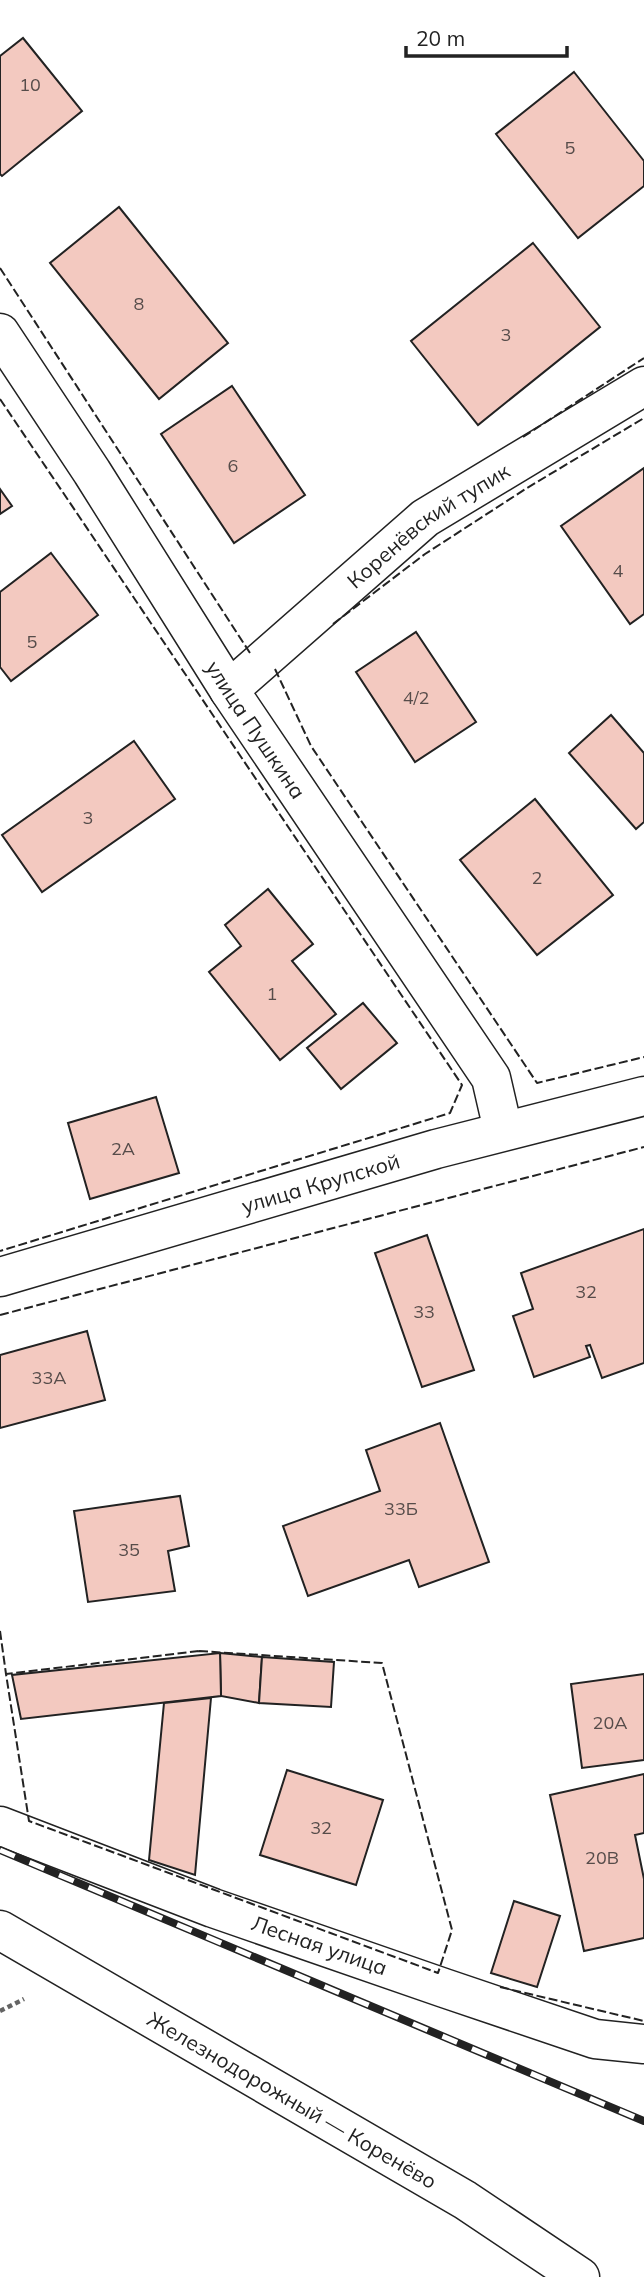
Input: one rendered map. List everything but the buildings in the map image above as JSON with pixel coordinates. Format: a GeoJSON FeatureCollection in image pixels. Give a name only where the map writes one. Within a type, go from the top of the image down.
{"type":"FeatureCollection","features":[{"type":"Feature","properties":{"kind":"street","name":"улица Пушкина"},"geometry":{"type":"LineString","coordinates":[[0,333],[92,471],[229,690],[491,1078],[503,1130]]}},
{"type":"Feature","properties":{"kind":"street","name":"Коренёвский тупик"},"geometry":{"type":"LineString","coordinates":[[229,690],[425,518],[644,386]]}},
{"type":"Feature","properties":{"kind":"street","name":"улица Крупской"},"geometry":{"type":"LineString","coordinates":[[0,1277],[503,1130],[644,1096]]}},
{"type":"Feature","properties":{"kind":"street","name":"Лесная улица"},"geometry":{"type":"LineString","coordinates":[[0,1826],[213,1908],[469,1997],[595,2039],[644,2044]]}},
{"type":"Feature","properties":{"kind":"street","name":"Железнодорожный — Коренёво"},"geometry":{"type":"LineString","coordinates":[[0,1930],[465,2200],[580,2277]]}},
{"type":"Feature","properties":{"kind":"railway"},"geometry":{"type":"LineString","coordinates":[[0,1850],[644,2121]]}},
{"type":"Feature","properties":{"kind":"fence"},"geometry":{"type":"LineString","coordinates":[[0,268],[250,653]]}},
{"type":"Feature","properties":{"kind":"fence"},"geometry":{"type":"LineString","coordinates":[[523,437],[644,358]]}},
{"type":"Feature","properties":{"kind":"fence"},"geometry":{"type":"LineString","coordinates":[[0,399],[462,1085],[450,1113],[0,1251]]}},
{"type":"Feature","properties":{"kind":"fence"},"geometry":{"type":"LineString","coordinates":[[333,624],[425,554],[527,488],[644,418]]}},
{"type":"Feature","properties":{"kind":"fence"},"geometry":{"type":"LineString","coordinates":[[275,669],[311,746],[537,1083],[644,1057]]}},
{"type":"Feature","properties":{"kind":"fence"},"geometry":{"type":"LineString","coordinates":[[0,1315],[644,1147]]}},
{"type":"Feature","properties":{"kind":"fence"},"geometry":{"type":"LineString","coordinates":[[0,1631],[6,1674]]}},
{"type":"Feature","properties":{"kind":"fence"},"geometry":{"type":"LineString","coordinates":[[199,1651],[382,1663],[452,1930],[438,1973],[29,1821],[6,1674],[199,1651]]}},
{"type":"Feature","properties":{"kind":"fence"},"geometry":{"type":"LineString","coordinates":[[500,1987],[644,2021]]}}]}
